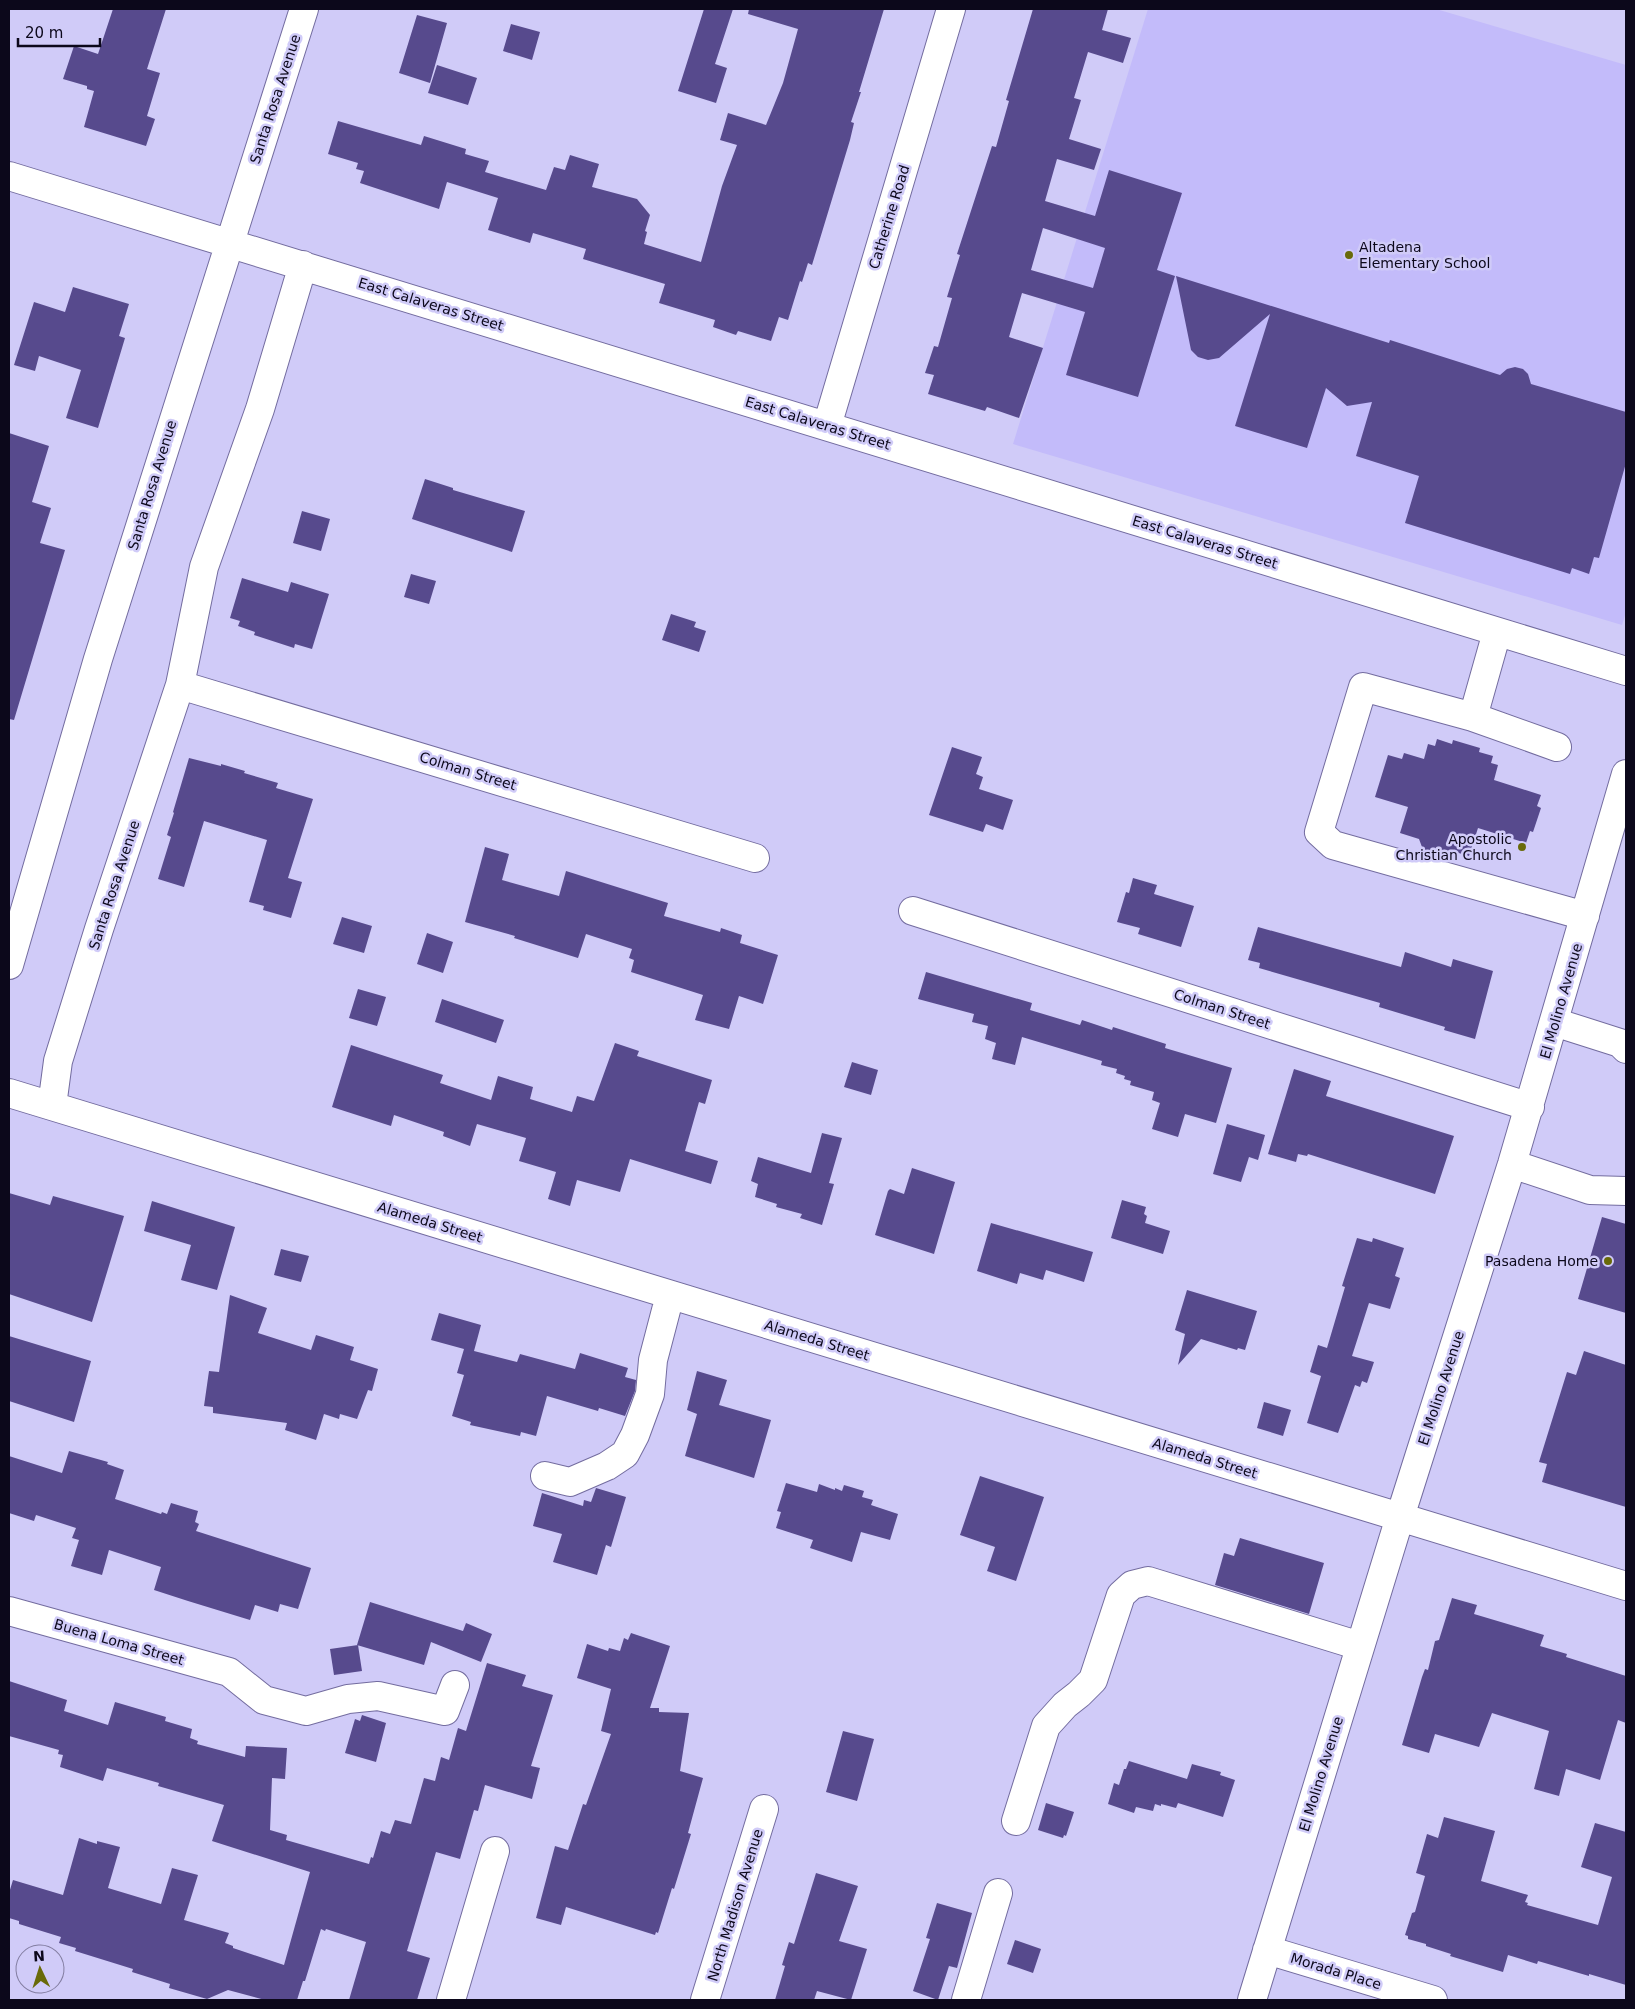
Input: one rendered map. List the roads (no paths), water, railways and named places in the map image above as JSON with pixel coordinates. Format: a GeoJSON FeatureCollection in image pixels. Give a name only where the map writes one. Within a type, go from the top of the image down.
{"type":"FeatureCollection","features":[{"type":"Feature","properties":{"kind":"street","name":"Santa Rosa Avenue"},"geometry":{"type":"LineString","coordinates":[[9,964],[98,659],[304,9]]}},
{"type":"Feature","properties":{"kind":"street","name":"Catherine Road"},"geometry":{"type":"LineString","coordinates":[[827,426],[951,9]]}},
{"type":"Feature","properties":{"kind":"street","name":"East Calaveras Street"},"geometry":{"type":"LineString","coordinates":[[9,176],[230,242],[1626,671]]}},
{"type":"Feature","properties":{"kind":"street","name":"Santa Rosa Avenue"},"geometry":{"type":"LineString","coordinates":[[52,1106],[58,1061],[99,929],[180,684],[204,567],[260,409],[304,265]]}},
{"type":"Feature","properties":{"kind":"street"},"geometry":{"type":"LineString","coordinates":[[1473,717],[1497,632]]}},
{"type":"Feature","properties":{"kind":"street","name":"Colman Street"},"geometry":{"type":"LineString","coordinates":[[180,684],[755,858]]}},
{"type":"Feature","properties":{"kind":"street"},"geometry":{"type":"LineString","coordinates":[[1557,747],[1473,717],[1363,687],[1319,832],[1333,845],[1585,916]]}},
{"type":"Feature","properties":{"kind":"street","name":"El Molino Avenue"},"geometry":{"type":"LineString","coordinates":[[1252,2000],[1360,1646],[1530,1107],[1626,774]]}},
{"type":"Feature","properties":{"kind":"street","name":"Colman Street"},"geometry":{"type":"LineString","coordinates":[[913,911],[1530,1107]]}},
{"type":"Feature","properties":{"kind":"street"},"geometry":{"type":"LineString","coordinates":[[1554,1022],[1620,1043],[1626,1049]]}},
{"type":"Feature","properties":{"kind":"street","name":"Alameda Street"},"geometry":{"type":"LineString","coordinates":[[9,1092],[1626,1586]]}},
{"type":"Feature","properties":{"kind":"street"},"geometry":{"type":"LineString","coordinates":[[1512,1164],[1590,1190],[1626,1191]]}},
{"type":"Feature","properties":{"kind":"street"},"geometry":{"type":"LineString","coordinates":[[545,1476],[570,1482],[608,1466],[625,1454],[635,1435],[650,1394],[653,1360],[670,1295]]}},
{"type":"Feature","properties":{"kind":"street"},"geometry":{"type":"LineString","coordinates":[[1016,1821],[1046,1726],[1092,1680],[1121,1595],[1132,1585],[1148,1581],[1360,1646]]}},
{"type":"Feature","properties":{"kind":"street","name":"Buena Loma Street"},"geometry":{"type":"LineString","coordinates":[[9,1611],[229,1672],[264,1700],[306,1712],[348,1699],[378,1696],[445,1711],[455,1685]]}},
{"type":"Feature","properties":{"kind":"street","name":"North Madison Avenue"},"geometry":{"type":"LineString","coordinates":[[705,2000],[764,1809]]}},
{"type":"Feature","properties":{"kind":"street"},"geometry":{"type":"LineString","coordinates":[[451,2000],[495,1851]]}},
{"type":"Feature","properties":{"kind":"street"},"geometry":{"type":"LineString","coordinates":[[966,2000],[998,1893]]}},
{"type":"Feature","properties":{"kind":"street","name":"Morada Place"},"geometry":{"type":"LineString","coordinates":[[1267,1950],[1433,2000]]}},
{"type":"Feature","properties":{"kind":"place","name":"Altadena Elementary School"},"geometry":{"type":"Point","coordinates":[1349,255]}},
{"type":"Feature","properties":{"kind":"place","name":"Apostolic Christian Church"},"geometry":{"type":"Point","coordinates":[1522,847]}},
{"type":"Feature","properties":{"kind":"place","name":"Pasadena Home"},"geometry":{"type":"Point","coordinates":[1608,1261]}}]}
